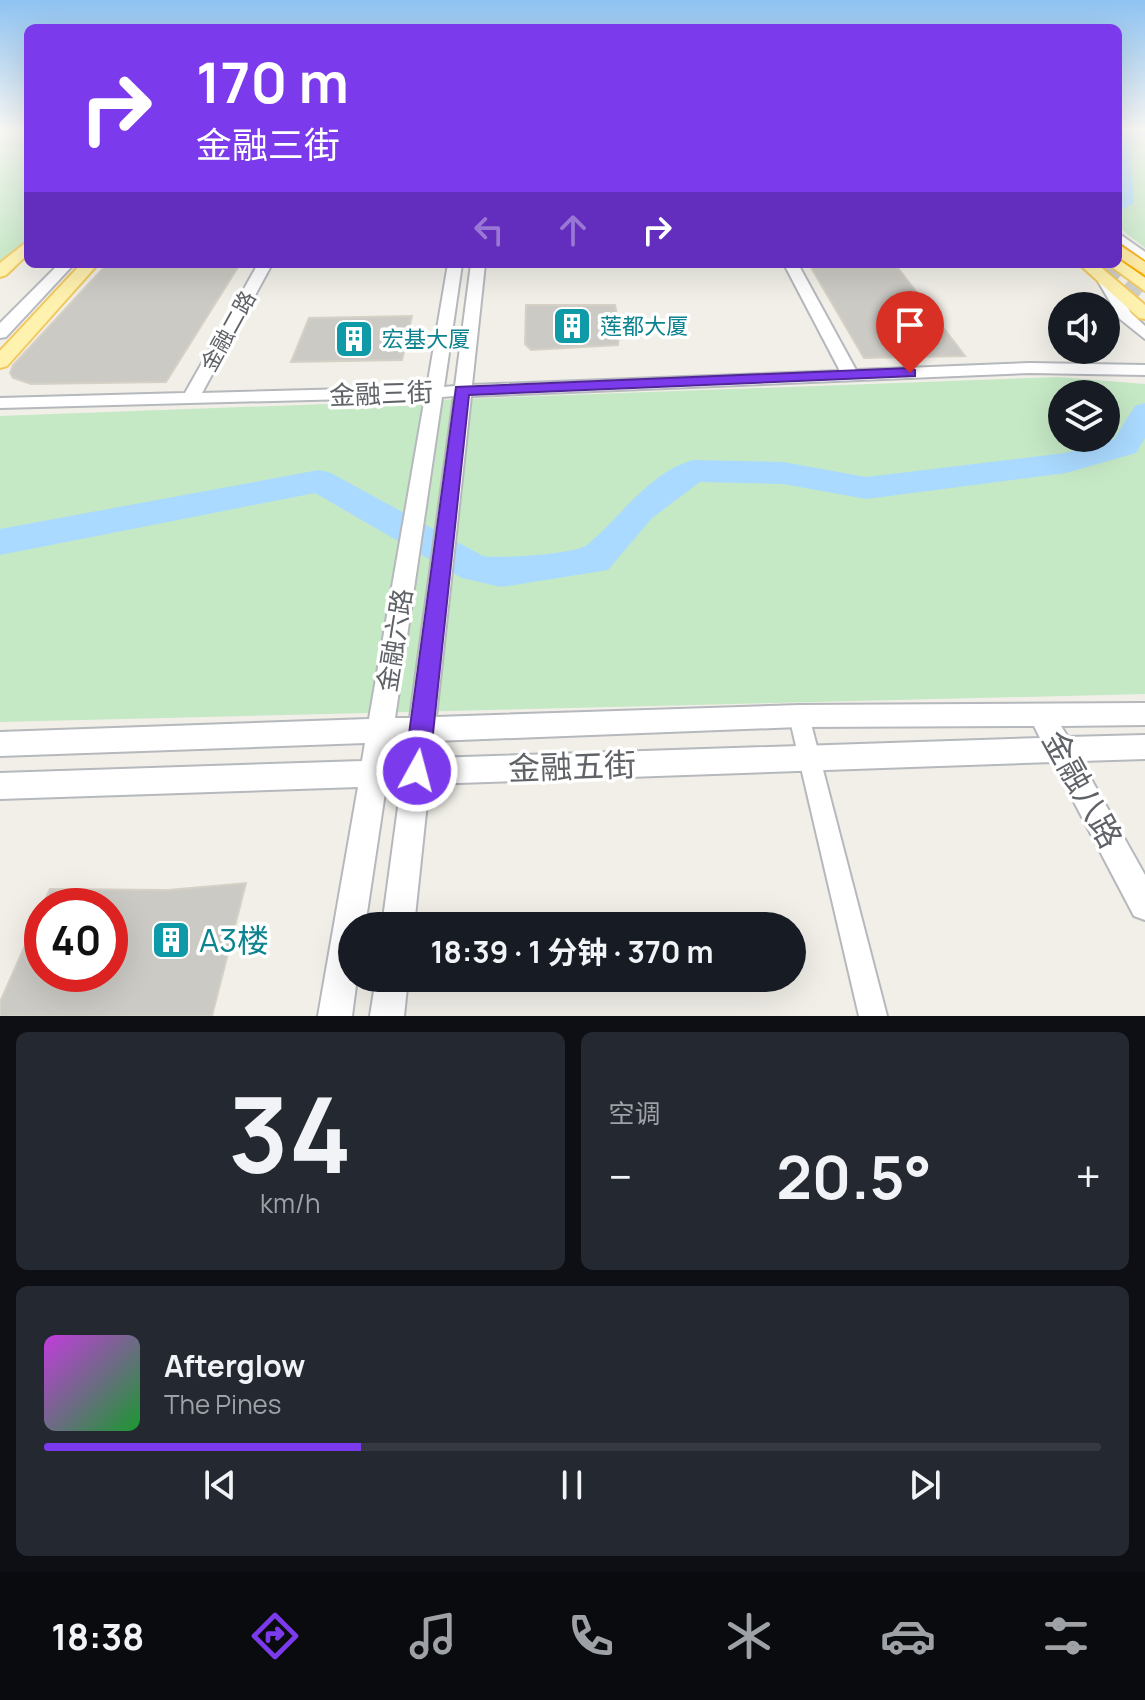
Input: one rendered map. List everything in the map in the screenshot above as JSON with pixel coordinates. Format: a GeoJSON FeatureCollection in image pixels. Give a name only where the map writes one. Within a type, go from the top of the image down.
{"type":"FeatureCollection","features":[{"type":"Feature","properties":{"kind":"highway"},"geometry":{"type":"LineString","coordinates":[[1122,252],[1145,270]]}},
{"type":"Feature","properties":{"kind":"main road"},"geometry":{"type":"LineString","coordinates":[[0,272],[24,250]]}},
{"type":"Feature","properties":{"kind":"main road"},"geometry":{"type":"LineString","coordinates":[[1122,267],[1145,286]]}},
{"type":"Feature","properties":{"kind":"main road"},"geometry":{"type":"LineString","coordinates":[[0,312],[45,268]]}},
{"type":"Feature","properties":{"kind":"main road"},"geometry":{"type":"LineString","coordinates":[[0,333],[63,268]]}},
{"type":"Feature","properties":{"kind":"main road"},"geometry":{"type":"LineString","coordinates":[[0,362],[86,268]]}},
{"type":"Feature","properties":{"kind":"main road"},"geometry":{"type":"LineString","coordinates":[[1092,268],[1145,314]]}},
{"type":"Feature","properties":{"kind":"street"},"geometry":{"type":"LineString","coordinates":[[1122,239],[1145,257]]}},
{"type":"Feature","properties":{"kind":"street","name":"金融二路"},"geometry":{"type":"LineString","coordinates":[[191,398],[263,268]]}},
{"type":"Feature","properties":{"kind":"street","name":"金融六路"},"geometry":{"type":"LineString","coordinates":[[335,1016],[454,268]]}},
{"type":"Feature","properties":{"kind":"street","name":"金融六路"},"geometry":{"type":"LineString","coordinates":[[400,912],[477,268]]}},
{"type":"Feature","properties":{"kind":"street"},"geometry":{"type":"LineString","coordinates":[[793,268],[850,375]]}},
{"type":"Feature","properties":{"kind":"street"},"geometry":{"type":"LineString","coordinates":[[1102,276],[1125,316],[1145,334]]}},
{"type":"Feature","properties":{"kind":"street","name":"金融三街"},"geometry":{"type":"LineString","coordinates":[[0,403],[435,392],[1030,368],[1145,370]]}},
{"type":"Feature","properties":{"kind":"street","name":"金融五街"},"geometry":{"type":"LineString","coordinates":[[0,744],[799,716],[1145,714]]}},
{"type":"Feature","properties":{"kind":"street"},"geometry":{"type":"LineString","coordinates":[[799,716],[873,1016]]}},
{"type":"Feature","properties":{"kind":"street","name":"金融八路"},"geometry":{"type":"LineString","coordinates":[[1042,716],[1145,905]]}},
{"type":"Feature","properties":{"kind":"street","name":"金融五街"},"geometry":{"type":"LineString","coordinates":[[0,786],[1145,747]]}},
{"type":"Feature","properties":{"kind":"street"},"geometry":{"type":"LineString","coordinates":[[387,1016],[390,992]]}},
{"type":"Feature","properties":{"kind":"green space"},"geometry":{"type":"Polygon","coordinates":[[[0,176],[24,176],[24,256],[0,277],[0,176]]]}},
{"type":"Feature","properties":{"kind":"green space"},"geometry":{"type":"Polygon","coordinates":[[[1122,176],[1145,176],[1145,248],[1122,230],[1122,176]]]}},
{"type":"Feature","properties":{"kind":"green space"},"geometry":{"type":"Polygon","coordinates":[[[1058,377],[1095,380],[1048,380],[1048,452],[1120,452],[1120,382],[1145,384],[1145,694],[0,722],[0,416],[1058,377]]]}},
{"type":"Feature","properties":{"kind":"building"},"geometry":{"type":"Polygon","coordinates":[[[103,268],[237,268],[166,382],[31,384],[13,378],[10,373],[13,365],[103,268]]]}},
{"type":"Feature","properties":{"kind":"building"},"geometry":{"type":"Polygon","coordinates":[[[811,268],[898,268],[965,356],[864,358],[811,268]]]}},
{"type":"Feature","properties":{"kind":"building","name":"莲都大厦"},"geometry":{"type":"Polygon","coordinates":[[[526,305],[615,305],[620,327],[618,345],[531,350],[525,344],[526,305]]]}},
{"type":"Feature","properties":{"kind":"building","name":"宏基大厦"},"geometry":{"type":"Polygon","coordinates":[[[412,316],[402,360],[291,362],[309,318],[412,316]]]}},
{"type":"Feature","properties":{"kind":"building","name":"A3楼"},"geometry":{"type":"Polygon","coordinates":[[[246,883],[212,1016],[0,1016],[0,1002],[24,948],[24,992],[128,992],[128,890],[168,890],[246,883]]]}},
{"type":"Feature","properties":{"kind":"waterway"},"geometry":{"type":"LineString","coordinates":[[1123,176],[1124,203]]}},
{"type":"Feature","properties":{"kind":"waterway"},"geometry":{"type":"LineString","coordinates":[[0,542],[319,481],[475,568],[501,573],[595,560],[640,510],[693,471],[783,473],[866,488],[1066,463],[1125,446],[1145,412]]}},
{"type":"Feature","properties":{"kind":"tunnel"},"geometry":{"type":"LineString","coordinates":[[1112,268],[1145,295]]}},
{"type":"Feature","properties":{"kind":"place","name":"莲都大厦"},"geometry":{"type":"Point","coordinates":[572,326]}},
{"type":"Feature","properties":{"kind":"place","name":"宏基大厦"},"geometry":{"type":"Point","coordinates":[354,339]}},
{"type":"Feature","properties":{"kind":"place","name":"A3楼"},"geometry":{"type":"Point","coordinates":[171,940]}},
{"type":"Feature","properties":{"kind":"route"},"geometry":{"type":"LineString","coordinates":[[417,771],[462,391],[910,373]]}}]}
